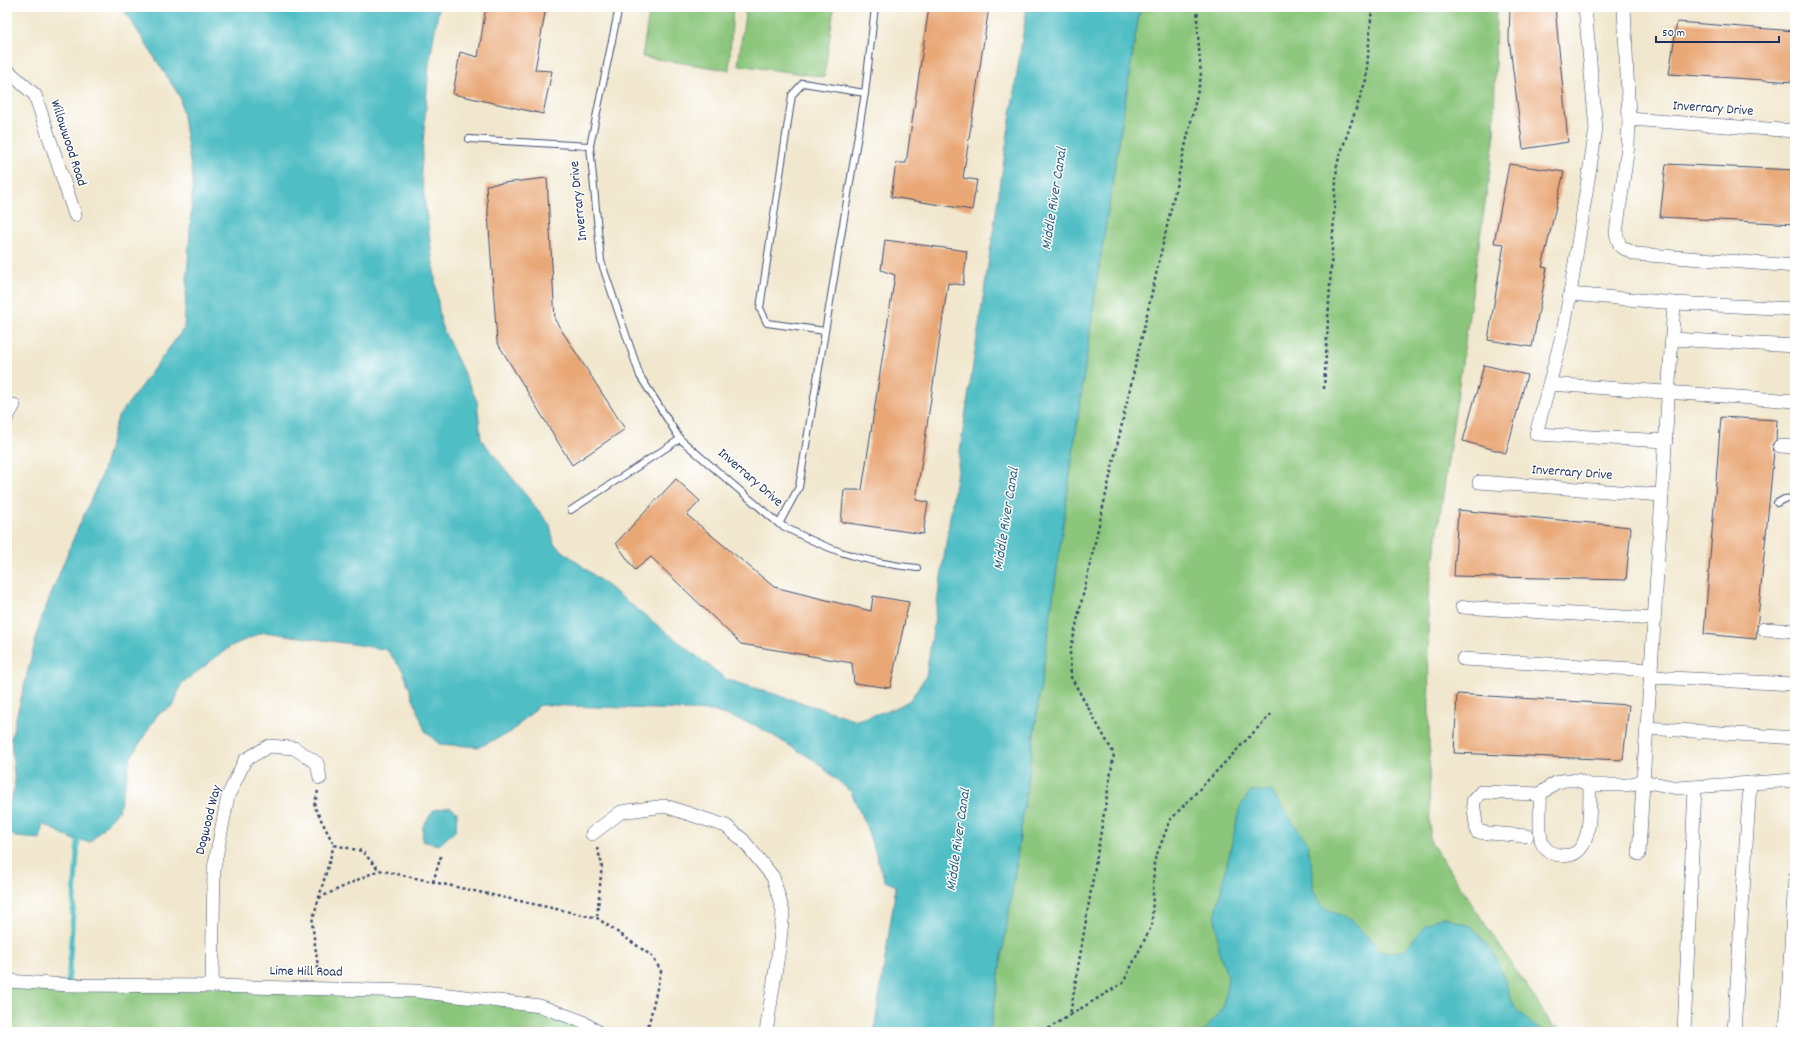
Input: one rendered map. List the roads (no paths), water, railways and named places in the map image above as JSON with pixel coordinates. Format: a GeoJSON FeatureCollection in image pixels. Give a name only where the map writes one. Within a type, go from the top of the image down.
{"type":"FeatureCollection","features":[{"type":"Feature","properties":{"kind":"street"},"geometry":{"type":"LineString","coordinates":[[1585,7],[1596,129],[1563,332],[1536,434],[1666,441]]}},
{"type":"Feature","properties":{"kind":"street"},"geometry":{"type":"LineString","coordinates":[[1624,7],[1629,119],[1628,146],[1616,233],[1620,246],[1635,254],[1795,266]]}},
{"type":"Feature","properties":{"kind":"street","name":"Willowwood Road"},"geometry":{"type":"LineString","coordinates":[[7,70],[35,94],[75,215]]}},
{"type":"Feature","properties":{"kind":"street","name":"Inverrary Drive"},"geometry":{"type":"LineString","coordinates":[[1629,119],[1795,131]]}},
{"type":"Feature","properties":{"kind":"street"},"geometry":{"type":"LineString","coordinates":[[1570,294],[1674,303],[1795,309]]}},
{"type":"Feature","properties":{"kind":"street"},"geometry":{"type":"LineString","coordinates":[[1640,854],[1643,781],[1670,392],[1674,303]]}},
{"type":"Feature","properties":{"kind":"street"},"geometry":{"type":"LineString","coordinates":[[1672,339],[1795,346]]}},
{"type":"Feature","properties":{"kind":"street"},"geometry":{"type":"LineString","coordinates":[[1549,384],[1795,401]]}},
{"type":"Feature","properties":{"kind":"street"},"geometry":{"type":"LineString","coordinates":[[7,418],[14,405]]}},
{"type":"Feature","properties":{"kind":"street"},"geometry":{"type":"LineString","coordinates":[[1780,446],[1795,447]]}},
{"type":"Feature","properties":{"kind":"street","name":"Inverrary Drive"},"geometry":{"type":"LineString","coordinates":[[1479,482],[1662,495]]}},
{"type":"Feature","properties":{"kind":"street"},"geometry":{"type":"LineString","coordinates":[[1462,607],[1654,619]]}},
{"type":"Feature","properties":{"kind":"street"},"geometry":{"type":"LineString","coordinates":[[1764,629],[1795,631]]}},
{"type":"Feature","properties":{"kind":"street"},"geometry":{"type":"LineString","coordinates":[[1464,659],[1795,684]]}},
{"type":"Feature","properties":{"kind":"street"},"geometry":{"type":"LineString","coordinates":[[1647,728],[1795,738]]}},
{"type":"Feature","properties":{"kind":"street","name":"Dogwood Way"},"geometry":{"type":"LineString","coordinates":[[212,986],[214,868],[228,796],[245,760],[269,746],[294,748],[317,763],[320,778]]}},
{"type":"Feature","properties":{"kind":"street"},"geometry":{"type":"LineString","coordinates":[[1527,836],[1477,832],[1473,801],[1481,792],[1540,794],[1555,783],[1565,780],[1577,780],[1590,785],[1627,785],[1643,781],[1677,788],[1795,780]]}},
{"type":"Feature","properties":{"kind":"street"},"geometry":{"type":"LineString","coordinates":[[1734,1032],[1750,783]]}},
{"type":"Feature","properties":{"kind":"street"},"geometry":{"type":"LineString","coordinates":[[1540,794],[1542,809],[1540,835],[1542,843],[1547,850],[1556,855],[1566,856],[1575,853],[1582,847],[1588,838],[1590,785]]}},
{"type":"Feature","properties":{"kind":"street"},"geometry":{"type":"LineString","coordinates":[[1684,1032],[1695,787]]}},
{"type":"Feature","properties":{"kind":"street"},"geometry":{"type":"LineString","coordinates":[[592,834],[621,812],[665,806],[726,826],[743,840],[773,878],[783,912],[780,950],[766,1032]]}},
{"type":"Feature","properties":{"kind":"street"},"geometry":{"type":"LineString","coordinates":[[1786,1032],[1795,878]]}},
{"type":"Feature","properties":{"kind":"street","name":"Lime Hill Road"},"geometry":{"type":"LineString","coordinates":[[7,981],[68,985],[212,986],[416,991],[540,1006],[582,1021],[598,1032]]}},
{"type":"Feature","properties":{"kind":"lane","name":"Inverrary Drive"},"geometry":{"type":"LineString","coordinates":[[619,7],[590,146],[601,261],[640,376],[680,439],[779,524],[799,487],[865,93],[875,7]]}},
{"type":"Feature","properties":{"kind":"lane"},"geometry":{"type":"LineString","coordinates":[[825,331],[767,323],[760,308],[792,95],[803,83],[865,93]]}},
{"type":"Feature","properties":{"kind":"lane"},"geometry":{"type":"LineString","coordinates":[[469,139],[590,146]]}},
{"type":"Feature","properties":{"kind":"lane"},"geometry":{"type":"LineString","coordinates":[[571,510],[680,439]]}},
{"type":"Feature","properties":{"kind":"lane"},"geometry":{"type":"LineString","coordinates":[[1777,503],[1784,499],[1795,498]]}},
{"type":"Feature","properties":{"kind":"lane"},"geometry":{"type":"LineString","coordinates":[[779,524],[808,539],[846,555],[882,564],[917,568]]}},
{"type":"Feature","properties":{"kind":"water","name":"Middle River Canal"},"geometry":{"type":"Polygon","coordinates":[[[122,7],[439,7],[429,64],[421,172],[441,325],[477,401],[481,439],[550,525],[554,544],[726,679],[857,720],[896,708],[910,700],[926,676],[1027,7],[1140,7],[1097,280],[1014,879],[990,1032],[874,1032],[896,886],[885,881],[867,829],[851,792],[814,760],[755,725],[713,711],[540,705],[511,732],[479,747],[439,744],[425,731],[403,671],[387,650],[264,632],[231,646],[181,684],[174,705],[158,714],[131,757],[119,810],[90,842],[72,839],[43,824],[40,839],[15,837],[7,829],[7,812],[15,786],[11,738],[41,619],[74,537],[101,477],[118,417],[184,328],[193,181],[180,97],[122,7]]]}},
{"type":"Feature","properties":{"kind":"water"},"geometry":{"type":"Polygon","coordinates":[[[1251,791],[1271,791],[1307,842],[1313,872],[1313,890],[1323,907],[1352,921],[1383,953],[1404,950],[1427,924],[1443,916],[1472,927],[1495,955],[1515,1008],[1534,1026],[1549,1032],[1204,1032],[1223,1008],[1228,977],[1220,955],[1215,917],[1240,807],[1251,791]]]}},
{"type":"Feature","properties":{"kind":"water"},"geometry":{"type":"Polygon","coordinates":[[[450,807],[457,812],[456,830],[439,845],[422,841],[423,826],[434,810],[450,807]]]}},
{"type":"Feature","properties":{"kind":"waterway"},"geometry":{"type":"LineString","coordinates":[[68,985],[78,840]]}}]}
